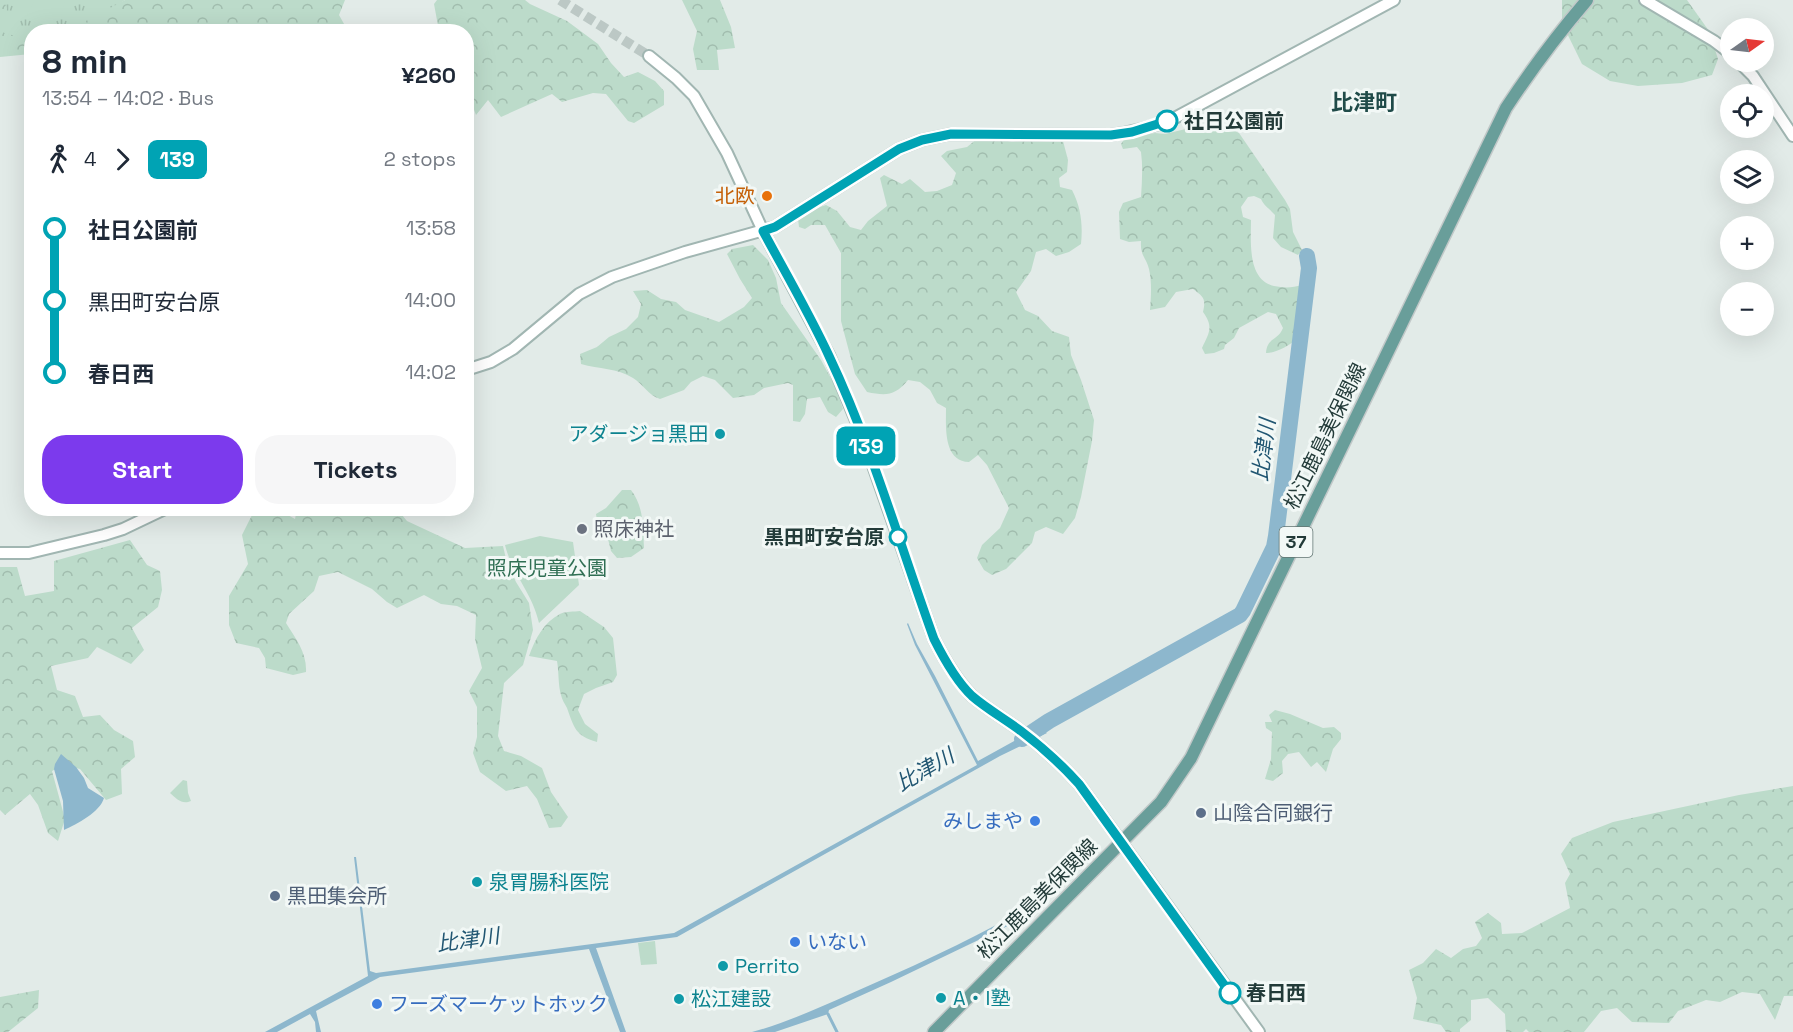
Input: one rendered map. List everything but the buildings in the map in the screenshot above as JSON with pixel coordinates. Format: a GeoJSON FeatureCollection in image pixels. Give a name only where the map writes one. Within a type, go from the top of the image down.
{"type":"FeatureCollection","features":[{"type":"Feature","properties":{"kind":"main road","name":"松江鹿島美保関線"},"geometry":{"type":"LineString","coordinates":[[934,1032],[1161,802],[1191,758],[1506,108],[1557,35],[1587,0]]}},
{"type":"Feature","properties":{"kind":"street"},"geometry":{"type":"LineString","coordinates":[[474,367],[491,362],[513,349],[579,294],[612,277],[686,252],[775,227],[899,149],[922,140],[951,134],[1111,135],[1132,132],[1170,120],[1394,0]]}},
{"type":"Feature","properties":{"kind":"street"},"geometry":{"type":"LineString","coordinates":[[1645,0],[1720,46]]}},
{"type":"Feature","properties":{"kind":"street"},"geometry":{"type":"LineString","coordinates":[[649,56],[694,96],[727,153],[763,231],[829,355],[864,440],[934,639],[943,657],[972,696],[1036,743],[1062,765],[1079,784],[1258,1032]]}},
{"type":"Feature","properties":{"kind":"street"},"geometry":{"type":"LineString","coordinates":[[1751,72],[1793,136]]}},
{"type":"Feature","properties":{"kind":"street"},"geometry":{"type":"LineString","coordinates":[[0,554],[30,553],[104,535],[150,516]]}},
{"type":"Feature","properties":{"kind":"green space"},"geometry":{"type":"Polygon","coordinates":[[[0,0],[125,0],[89,24],[24,24],[24,45],[0,33],[0,0]]]}},
{"type":"Feature","properties":{"kind":"green space"},"geometry":{"type":"Polygon","coordinates":[[[0,0],[3,0],[7,8],[4,33],[24,38],[24,55],[0,57],[0,0]]]}},
{"type":"Feature","properties":{"kind":"green space"},"geometry":{"type":"Polygon","coordinates":[[[35,0],[65,0],[61,16],[54,24],[39,24],[28,19],[27,14],[35,0]]]}},
{"type":"Feature","properties":{"kind":"green space"},"geometry":{"type":"Polygon","coordinates":[[[125,0],[345,0],[339,15],[344,24],[80,24],[125,0]]]}},
{"type":"Feature","properties":{"kind":"green space"},"geometry":{"type":"Polygon","coordinates":[[[437,0],[525,0],[567,21],[598,44],[624,77],[638,72],[655,81],[664,91],[664,105],[634,123],[628,121],[606,94],[593,93],[562,102],[552,94],[501,117],[488,100],[476,115],[474,110],[474,24],[438,24],[434,4],[437,0]]]}},
{"type":"Feature","properties":{"kind":"green space"},"geometry":{"type":"Polygon","coordinates":[[[682,0],[720,0],[731,27],[735,48],[717,50],[719,70],[697,70],[693,49],[697,31],[682,0]]]}},
{"type":"Feature","properties":{"kind":"green space"},"geometry":{"type":"Polygon","coordinates":[[[1562,0],[1687,0],[1709,31],[1718,59],[1712,75],[1682,83],[1638,86],[1610,81],[1582,64],[1562,23],[1562,0]]]}},
{"type":"Feature","properties":{"kind":"green space"},"geometry":{"type":"Polygon","coordinates":[[[1198,126],[1229,128],[1239,133],[1290,209],[1293,232],[1302,250],[1298,255],[1281,247],[1273,238],[1275,215],[1261,199],[1254,196],[1248,197],[1241,207],[1243,217],[1251,220],[1252,259],[1259,276],[1274,286],[1302,285],[1295,340],[1277,351],[1266,353],[1270,341],[1283,328],[1276,314],[1268,312],[1239,328],[1224,349],[1205,354],[1202,348],[1209,326],[1203,312],[1202,296],[1193,289],[1176,292],[1165,307],[1150,310],[1150,274],[1141,250],[1141,241],[1129,242],[1120,239],[1119,212],[1123,203],[1141,197],[1142,186],[1141,152],[1137,147],[1123,149],[1121,144],[1125,138],[1155,133],[1165,134],[1198,126]]]}},
{"type":"Feature","properties":{"kind":"green space"},"geometry":{"type":"Polygon","coordinates":[[[978,138],[1012,142],[1063,141],[1068,160],[1067,172],[1059,178],[1060,187],[1072,190],[1077,203],[1081,223],[1081,244],[1069,252],[1056,256],[1046,249],[1036,252],[1031,271],[1016,292],[1025,310],[1038,316],[1052,331],[1069,337],[1071,355],[1094,420],[1092,441],[1075,518],[1063,534],[1046,527],[1035,532],[1032,543],[1006,569],[992,575],[984,570],[977,558],[982,545],[1000,528],[1009,508],[987,465],[978,455],[969,462],[954,456],[948,442],[946,408],[937,403],[930,390],[920,382],[908,380],[890,394],[867,392],[855,374],[841,321],[841,253],[825,225],[811,225],[805,229],[799,227],[798,219],[805,212],[826,205],[837,211],[850,227],[861,230],[868,221],[887,206],[880,178],[884,175],[902,184],[910,179],[925,192],[937,191],[952,185],[956,173],[941,156],[947,151],[967,147],[978,138]]]}},
{"type":"Feature","properties":{"kind":"green space"},"geometry":{"type":"Polygon","coordinates":[[[753,245],[768,260],[776,278],[781,303],[821,360],[834,384],[843,409],[836,417],[828,412],[820,397],[807,399],[805,414],[800,422],[793,421],[793,385],[788,383],[764,388],[754,395],[733,398],[715,380],[703,376],[691,382],[684,390],[660,399],[652,395],[637,380],[627,375],[614,370],[581,364],[580,354],[597,347],[609,337],[626,329],[638,317],[641,304],[633,291],[647,290],[661,299],[676,302],[685,310],[719,322],[744,307],[752,298],[727,254],[732,249],[753,245]]]}},
{"type":"Feature","properties":{"kind":"green space"},"geometry":{"type":"Polygon","coordinates":[[[622,490],[631,490],[638,503],[642,518],[644,548],[631,557],[617,558],[611,551],[596,514],[606,508],[622,490]]]}},
{"type":"Feature","properties":{"kind":"green space"},"geometry":{"type":"Polygon","coordinates":[[[252,516],[290,516],[295,519],[296,516],[403,516],[407,521],[465,548],[503,546],[507,563],[529,603],[533,630],[523,665],[504,683],[498,736],[504,751],[521,756],[542,768],[551,792],[568,817],[561,827],[549,828],[537,799],[527,786],[506,791],[480,772],[473,753],[477,737],[477,707],[469,691],[482,668],[475,639],[476,615],[457,606],[441,604],[424,595],[397,608],[372,589],[338,572],[319,576],[314,591],[289,614],[286,623],[303,652],[306,672],[293,675],[266,668],[265,658],[259,648],[236,643],[229,625],[229,596],[248,564],[242,535],[252,516]]]}},
{"type":"Feature","properties":{"kind":"green space","name":"照床児童公園"},"geometry":{"type":"Polygon","coordinates":[[[540,536],[573,542],[579,585],[539,623],[532,602],[508,556],[505,545],[540,536]]]}},
{"type":"Feature","properties":{"kind":"green space"},"geometry":{"type":"Polygon","coordinates":[[[130,540],[147,565],[160,571],[162,590],[158,607],[132,628],[144,650],[131,664],[97,647],[88,658],[51,666],[57,690],[75,696],[83,717],[100,715],[114,730],[133,741],[135,757],[121,769],[122,794],[106,800],[80,769],[63,765],[52,771],[65,819],[58,841],[48,833],[38,805],[30,794],[5,815],[0,810],[0,567],[17,567],[25,596],[54,591],[54,561],[130,540]]]}},
{"type":"Feature","properties":{"kind":"green space"},"geometry":{"type":"Polygon","coordinates":[[[580,611],[604,627],[613,638],[617,675],[613,682],[584,694],[578,710],[585,724],[598,734],[597,742],[584,737],[574,726],[561,697],[557,661],[529,656],[537,637],[554,617],[562,613],[580,611]]]}},
{"type":"Feature","properties":{"kind":"green space"},"geometry":{"type":"Polygon","coordinates":[[[1275,710],[1323,728],[1334,727],[1341,733],[1341,739],[1333,749],[1326,772],[1317,762],[1311,767],[1299,752],[1288,754],[1282,761],[1283,773],[1273,781],[1265,779],[1271,759],[1272,732],[1266,728],[1265,722],[1272,722],[1269,715],[1275,710]]]}},
{"type":"Feature","properties":{"kind":"green space"},"geometry":{"type":"Polygon","coordinates":[[[183,780],[187,781],[191,801],[188,802],[180,801],[170,793],[183,780]]]}},
{"type":"Feature","properties":{"kind":"green space"},"geometry":{"type":"Polygon","coordinates":[[[1793,786],[1793,996],[1784,996],[1775,1020],[1760,994],[1742,992],[1720,1002],[1706,1000],[1678,1011],[1669,1023],[1632,1022],[1617,1008],[1601,1011],[1584,1032],[1529,1032],[1526,1029],[1523,1032],[1506,1032],[1505,1014],[1488,998],[1471,1000],[1471,1020],[1460,1029],[1460,1032],[1446,1032],[1441,1025],[1413,1019],[1417,998],[1409,970],[1423,963],[1436,949],[1451,958],[1463,949],[1476,946],[1482,938],[1475,922],[1488,913],[1501,923],[1502,934],[1522,933],[1570,908],[1565,883],[1570,874],[1561,854],[1572,838],[1613,822],[1793,786]]]}},
{"type":"Feature","properties":{"kind":"green space"},"geometry":{"type":"Polygon","coordinates":[[[655,941],[657,964],[641,965],[638,943],[655,941]]]}},
{"type":"Feature","properties":{"kind":"green space"},"geometry":{"type":"Polygon","coordinates":[[[39,990],[38,1008],[8,1032],[0,1032],[0,997],[39,990]]]}},
{"type":"Feature","properties":{"kind":"water"},"geometry":{"type":"Polygon","coordinates":[[[908,623],[978,761],[1038,726],[1047,733],[1000,756],[677,937],[596,948],[626,1032],[620,1032],[589,949],[380,977],[316,1011],[321,1032],[316,1032],[315,1022],[310,1014],[277,1032],[265,1032],[368,976],[354,857],[356,857],[370,971],[376,973],[674,933],[977,765],[915,645],[908,623]]]}},
{"type":"Feature","properties":{"kind":"water"},"geometry":{"type":"Polygon","coordinates":[[[61,754],[76,767],[88,788],[104,798],[93,813],[64,830],[63,801],[54,769],[61,754]]]}},
{"type":"Feature","properties":{"kind":"water"},"geometry":{"type":"Polygon","coordinates":[[[1093,848],[1094,852],[1027,918],[829,1010],[828,1014],[775,1032],[752,1032],[802,1015],[872,985],[1020,912],[1023,913],[1093,848]]]}},
{"type":"Feature","properties":{"kind":"waterway","name":"比津川"},"geometry":{"type":"LineString","coordinates":[[1022,739],[1049,721],[1240,615],[1243,611],[1274,547],[1276,536],[1309,268],[1307,256]]}},
{"type":"Feature","properties":{"kind":"waterway"},"geometry":{"type":"LineString","coordinates":[[828,1014],[837,1032]]}},
{"type":"Feature","properties":{"kind":"tunnel"},"geometry":{"type":"LineString","coordinates":[[560,0],[649,56]]}},
{"type":"Feature","properties":{"kind":"bus line","name":"139"},"geometry":{"type":"LineString","coordinates":[[1167,121],[1132,132],[1111,135],[983,133],[951,134],[922,140],[899,149],[775,227],[763,231],[829,355],[847,397],[934,639],[943,657],[972,696],[1038,745],[1062,765],[1079,784],[1230,993]]}},
{"type":"Feature","properties":{"kind":"place","name":"社日公園前"},"geometry":{"type":"Point","coordinates":[1167,121]}},
{"type":"Feature","properties":{"kind":"place","name":"北欧"},"geometry":{"type":"Point","coordinates":[767,196]}},
{"type":"Feature","properties":{"kind":"place","name":"アダージョ黒田"},"geometry":{"type":"Point","coordinates":[720,434]}},
{"type":"Feature","properties":{"kind":"place","name":"照床神社"},"geometry":{"type":"Point","coordinates":[582,529]}},
{"type":"Feature","properties":{"kind":"place","name":"黒田町安台原"},"geometry":{"type":"Point","coordinates":[898,537]}},
{"type":"Feature","properties":{"kind":"place","name":"山陰合同銀行"},"geometry":{"type":"Point","coordinates":[1201,813]}},
{"type":"Feature","properties":{"kind":"place","name":"みしまや"},"geometry":{"type":"Point","coordinates":[1035,821]}},
{"type":"Feature","properties":{"kind":"place","name":"泉胃腸科医院"},"geometry":{"type":"Point","coordinates":[477,882]}},
{"type":"Feature","properties":{"kind":"place","name":"黒田集会所"},"geometry":{"type":"Point","coordinates":[275,896]}},
{"type":"Feature","properties":{"kind":"place","name":"いない"},"geometry":{"type":"Point","coordinates":[795,942]}},
{"type":"Feature","properties":{"kind":"place","name":"Perrito"},"geometry":{"type":"Point","coordinates":[723,966]}},
{"type":"Feature","properties":{"kind":"place","name":"春日西"},"geometry":{"type":"Point","coordinates":[1230,993]}},
{"type":"Feature","properties":{"kind":"place","name":"A・I塾"},"geometry":{"type":"Point","coordinates":[941,998]}},
{"type":"Feature","properties":{"kind":"place","name":"松江建設"},"geometry":{"type":"Point","coordinates":[679,999]}},
{"type":"Feature","properties":{"kind":"place","name":"フーズマーケットホック"},"geometry":{"type":"Point","coordinates":[377,1004]}},
{"type":"Feature","properties":{"kind":"district","name":"比津町"},"geometry":{"type":"Point","coordinates":[1364,102]}}]}
